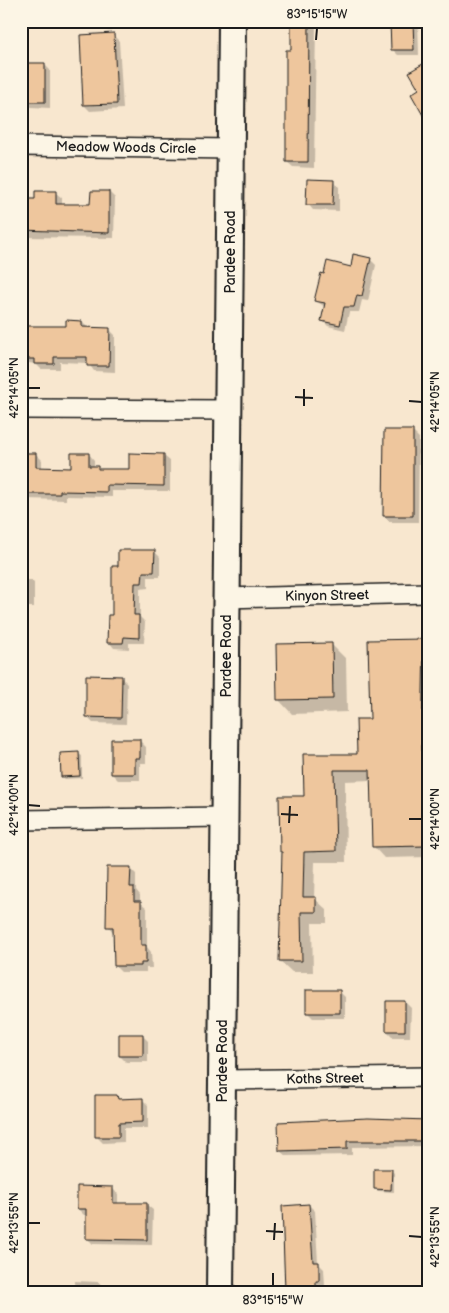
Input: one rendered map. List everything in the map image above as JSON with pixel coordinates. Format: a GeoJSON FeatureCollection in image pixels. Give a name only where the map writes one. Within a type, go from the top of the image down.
{"type":"FeatureCollection","features":[{"type":"Feature","properties":{"kind":"main road","name":"Pardee Road"},"geometry":{"type":"LineString","coordinates":[[220,1292],[232,21]]}},
{"type":"Feature","properties":{"kind":"street","name":"Meadow Woods Circle"},"geometry":{"type":"LineString","coordinates":[[21,146],[231,149]]}},
{"type":"Feature","properties":{"kind":"street"},"geometry":{"type":"LineString","coordinates":[[21,409],[229,410]]}},
{"type":"Feature","properties":{"kind":"street","name":"Kinyon Street"},"geometry":{"type":"LineString","coordinates":[[226,598],[428,593]]}},
{"type":"Feature","properties":{"kind":"street"},"geometry":{"type":"LineString","coordinates":[[21,820],[224,817]]}},
{"type":"Feature","properties":{"kind":"street","name":"Koths Street"},"geometry":{"type":"LineString","coordinates":[[222,1080],[428,1077]]}},
{"type":"Feature","properties":{"kind":"building"},"geometry":{"type":"Polygon","coordinates":[[[291,21],[309,21],[308,162],[286,162],[286,50],[291,50],[291,21]]]}},
{"type":"Feature","properties":{"kind":"building"},"geometry":{"type":"Polygon","coordinates":[[[390,21],[413,21],[414,50],[391,50],[390,21]]]}},
{"type":"Feature","properties":{"kind":"building"},"geometry":{"type":"Polygon","coordinates":[[[114,33],[117,104],[83,105],[80,35],[114,33]]]}},
{"type":"Feature","properties":{"kind":"building"},"geometry":{"type":"Polygon","coordinates":[[[428,61],[428,124],[411,94],[419,89],[409,72],[428,61]]]}},
{"type":"Feature","properties":{"kind":"building"},"geometry":{"type":"Polygon","coordinates":[[[21,63],[45,63],[45,102],[23,102],[21,63]]]}},
{"type":"Feature","properties":{"kind":"building"},"geometry":{"type":"Polygon","coordinates":[[[307,179],[334,180],[333,205],[306,205],[307,179]]]}},
{"type":"Feature","properties":{"kind":"building"},"geometry":{"type":"Polygon","coordinates":[[[35,191],[56,191],[56,204],[90,204],[91,191],[109,191],[109,233],[21,230],[21,199],[35,199],[35,191]]]}},
{"type":"Feature","properties":{"kind":"building"},"geometry":{"type":"Polygon","coordinates":[[[353,254],[371,258],[362,296],[357,295],[354,307],[344,307],[340,325],[321,321],[325,303],[314,301],[321,273],[324,274],[327,261],[351,267],[353,254]]]}},
{"type":"Feature","properties":{"kind":"building"},"geometry":{"type":"Polygon","coordinates":[[[66,320],[82,321],[82,327],[110,328],[109,366],[87,366],[87,357],[54,357],[54,364],[34,364],[34,359],[21,359],[21,326],[66,326],[66,320]]]}},
{"type":"Feature","properties":{"kind":"building"},"geometry":{"type":"Polygon","coordinates":[[[384,430],[413,430],[413,516],[383,516],[384,430]]]}},
{"type":"Feature","properties":{"kind":"building"},"geometry":{"type":"Polygon","coordinates":[[[21,453],[36,453],[36,467],[71,468],[71,453],[89,453],[89,466],[98,466],[98,469],[129,469],[129,453],[164,454],[164,486],[107,485],[107,492],[60,491],[60,494],[21,494],[21,453]]]}},
{"type":"Feature","properties":{"kind":"building"},"geometry":{"type":"Polygon","coordinates":[[[118,550],[155,550],[154,572],[143,572],[142,583],[135,583],[134,615],[139,615],[139,638],[124,637],[123,643],[107,643],[108,615],[112,615],[112,566],[118,566],[118,550]]]}},
{"type":"Feature","properties":{"kind":"building"},"geometry":{"type":"Polygon","coordinates":[[[424,639],[422,746],[423,790],[427,790],[427,846],[372,847],[370,770],[334,770],[336,851],[304,852],[303,897],[316,897],[316,912],[301,912],[302,961],[279,961],[282,852],[280,852],[279,796],[304,796],[303,754],[357,754],[356,719],[370,719],[368,640],[424,639]]]}},
{"type":"Feature","properties":{"kind":"building"},"geometry":{"type":"Polygon","coordinates":[[[332,643],[333,699],[277,700],[276,644],[332,643]]]}},
{"type":"Feature","properties":{"kind":"building"},"geometry":{"type":"Polygon","coordinates":[[[86,675],[122,676],[121,718],[86,717],[86,675]]]}},
{"type":"Feature","properties":{"kind":"building"},"geometry":{"type":"Polygon","coordinates":[[[111,739],[140,739],[140,758],[135,758],[135,774],[111,774],[111,739]]]}},
{"type":"Feature","properties":{"kind":"building"},"geometry":{"type":"Polygon","coordinates":[[[79,752],[80,776],[61,777],[60,753],[79,752]]]}},
{"type":"Feature","properties":{"kind":"building"},"geometry":{"type":"Polygon","coordinates":[[[107,867],[131,867],[130,887],[134,887],[134,901],[141,901],[141,945],[146,945],[146,963],[141,963],[141,966],[114,966],[113,927],[106,927],[107,867]]]}},
{"type":"Feature","properties":{"kind":"building"},"geometry":{"type":"Polygon","coordinates":[[[306,990],[340,990],[340,1013],[306,1013],[306,990]]]}},
{"type":"Feature","properties":{"kind":"building"},"geometry":{"type":"Polygon","coordinates":[[[386,1001],[405,1001],[405,1031],[386,1031],[386,1001]]]}},
{"type":"Feature","properties":{"kind":"building"},"geometry":{"type":"Polygon","coordinates":[[[119,1034],[143,1034],[143,1056],[119,1056],[119,1034]]]}},
{"type":"Feature","properties":{"kind":"building"},"geometry":{"type":"Polygon","coordinates":[[[95,1095],[117,1095],[118,1099],[143,1098],[143,1122],[119,1123],[119,1137],[95,1137],[95,1095]]]}},
{"type":"Feature","properties":{"kind":"building"},"geometry":{"type":"Polygon","coordinates":[[[368,1118],[428,1120],[428,1141],[347,1141],[347,1149],[279,1151],[278,1122],[368,1118]]]}},
{"type":"Feature","properties":{"kind":"building"},"geometry":{"type":"Polygon","coordinates":[[[374,1169],[392,1169],[391,1190],[374,1189],[374,1169]]]}},
{"type":"Feature","properties":{"kind":"building"},"geometry":{"type":"Polygon","coordinates":[[[77,1186],[113,1187],[113,1203],[147,1203],[147,1240],[86,1239],[86,1209],[77,1209],[77,1186]]]}},
{"type":"Feature","properties":{"kind":"building"},"geometry":{"type":"Polygon","coordinates":[[[309,1204],[313,1262],[319,1262],[319,1281],[316,1281],[316,1289],[285,1290],[282,1206],[309,1204]]]}}]}
